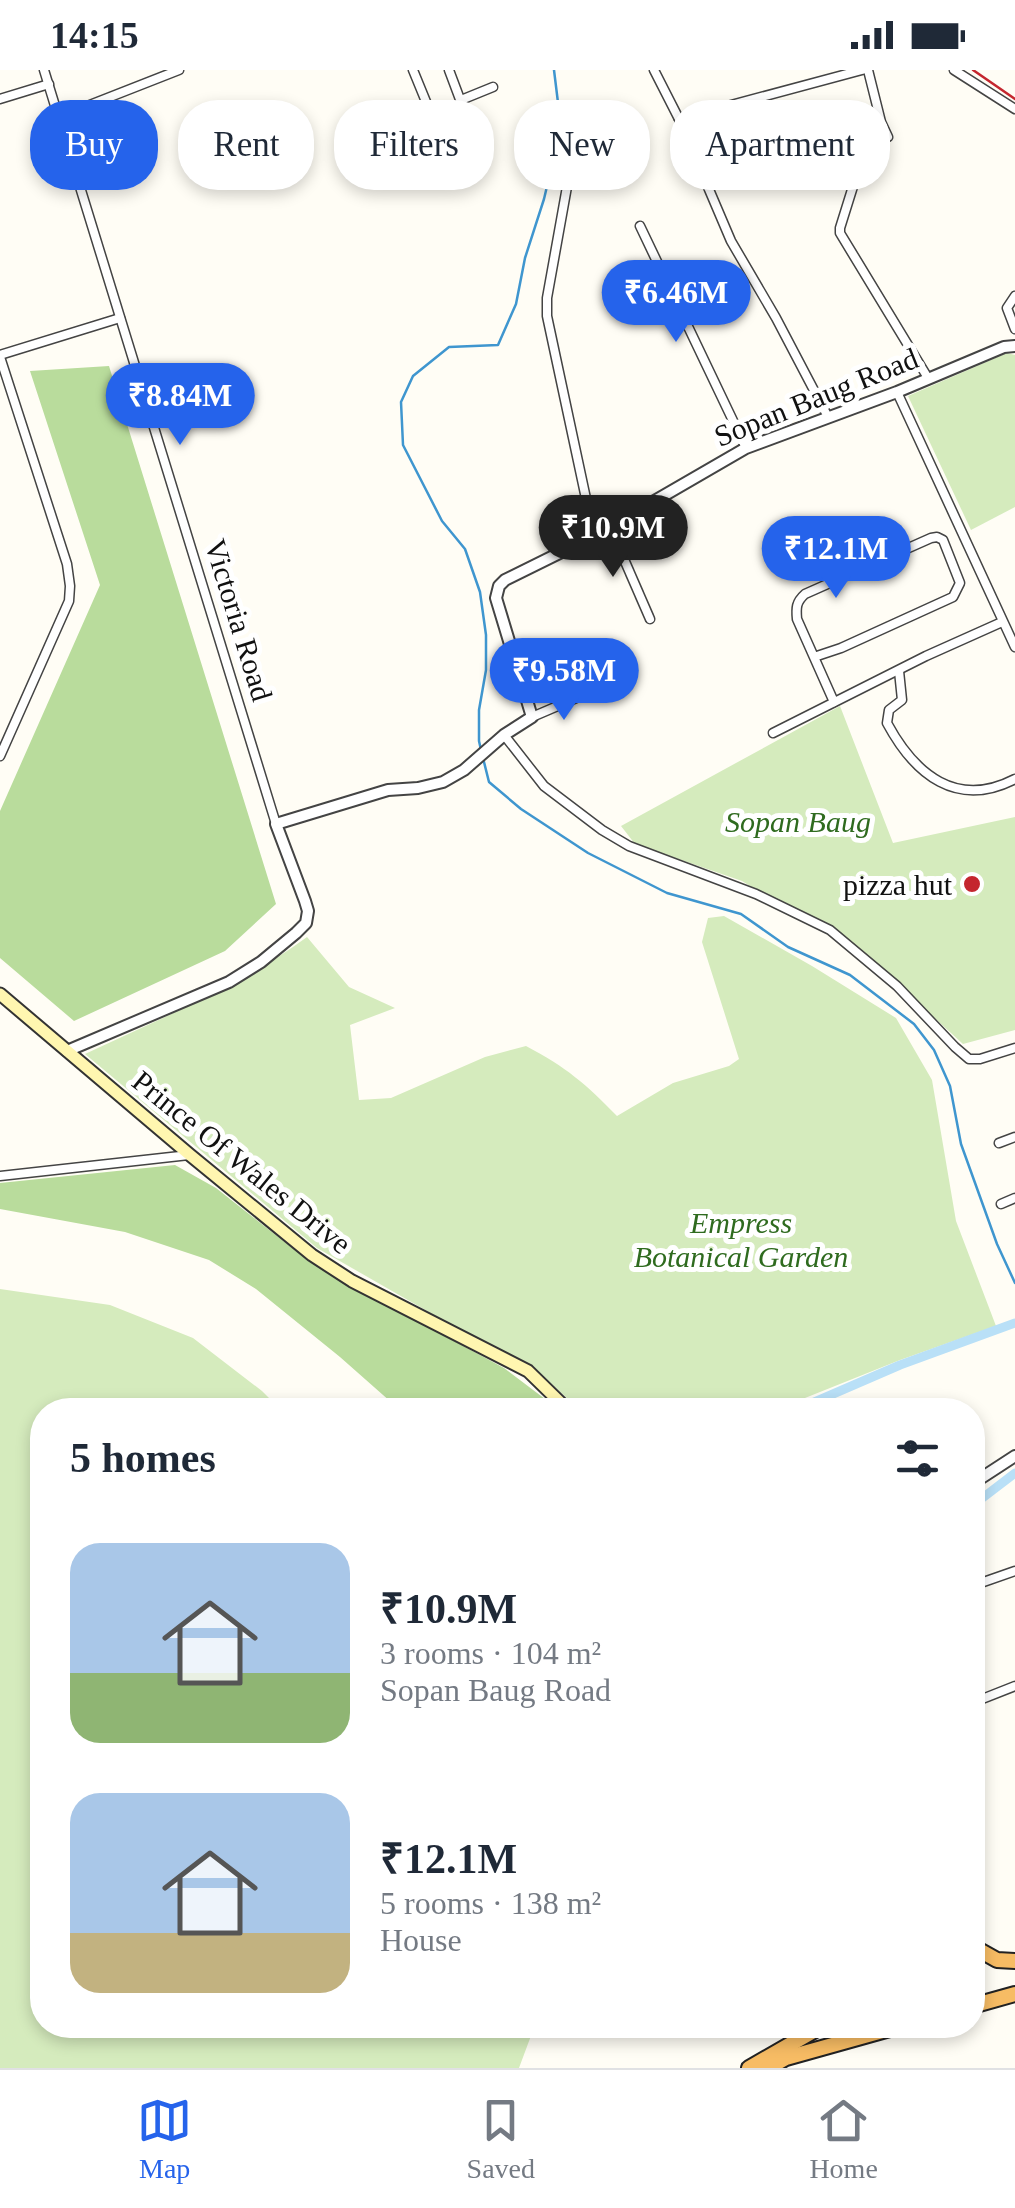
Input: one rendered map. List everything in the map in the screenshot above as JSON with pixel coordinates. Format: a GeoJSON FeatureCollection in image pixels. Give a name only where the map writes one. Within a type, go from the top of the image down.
{"type":"FeatureCollection","features":[{"type":"Feature","properties":{"kind":"highway"},"geometry":{"type":"LineString","coordinates":[[985,1953],[997,1960],[1015,1961]]}},
{"type":"Feature","properties":{"kind":"highway"},"geometry":{"type":"LineString","coordinates":[[985,2002],[1015,1994]]}},
{"type":"Feature","properties":{"kind":"highway"},"geometry":{"type":"LineString","coordinates":[[748,2068],[801,2038]]}},
{"type":"Feature","properties":{"kind":"highway"},"geometry":{"type":"LineString","coordinates":[[826,2047],[830,2038]]}},
{"type":"Feature","properties":{"kind":"highway"},"geometry":{"type":"LineString","coordinates":[[768,2068],[786,2058],[858,2038]]}},
{"type":"Feature","properties":{"kind":"main road","name":"Prince Of Wales Drive"},"geometry":{"type":"LineString","coordinates":[[0,994],[312,1255],[352,1281],[506,1358],[555,1398]]}},
{"type":"Feature","properties":{"kind":"street","name":"Victoria Road"},"geometry":{"type":"LineString","coordinates":[[44,70],[54,100]]}},
{"type":"Feature","properties":{"kind":"street"},"geometry":{"type":"LineString","coordinates":[[100,100],[178,70]]}},
{"type":"Feature","properties":{"kind":"street"},"geometry":{"type":"LineString","coordinates":[[413,70],[426,100]]}},
{"type":"Feature","properties":{"kind":"street"},"geometry":{"type":"LineString","coordinates":[[448,70],[460,100],[493,87]]}},
{"type":"Feature","properties":{"kind":"street"},"geometry":{"type":"LineString","coordinates":[[654,70],[670,100]]}},
{"type":"Feature","properties":{"kind":"street"},"geometry":{"type":"LineString","coordinates":[[752,100],[865,70],[874,100]]}},
{"type":"Feature","properties":{"kind":"street"},"geometry":{"type":"LineString","coordinates":[[954,70],[1015,109]]}},
{"type":"Feature","properties":{"kind":"street"},"geometry":{"type":"LineString","coordinates":[[0,99],[48,84]]}},
{"type":"Feature","properties":{"kind":"street","name":"Victoria Road"},"geometry":{"type":"LineString","coordinates":[[68,1051],[229,982],[261,962],[306,923],[308,911],[276,824],[81,190]]}},
{"type":"Feature","properties":{"kind":"street"},"geometry":{"type":"LineString","coordinates":[[566,190],[546,316],[594,536]]}},
{"type":"Feature","properties":{"kind":"street"},"geometry":{"type":"LineString","coordinates":[[710,190],[731,241],[828,417]]}},
{"type":"Feature","properties":{"kind":"street"},"geometry":{"type":"LineString","coordinates":[[852,190],[840,232],[928,378]]}},
{"type":"Feature","properties":{"kind":"street"},"geometry":{"type":"LineString","coordinates":[[640,226],[746,448]]}},
{"type":"Feature","properties":{"kind":"street"},"geometry":{"type":"LineString","coordinates":[[1015,296],[1007,308],[1015,330]]}},
{"type":"Feature","properties":{"kind":"street"},"geometry":{"type":"LineString","coordinates":[[0,756],[69,601],[70,586],[67,564],[0,356],[120,318]]}},
{"type":"Feature","properties":{"kind":"street","name":"Sopan Baug Road"},"geometry":{"type":"LineString","coordinates":[[532,717],[496,598],[505,580],[594,536],[746,448],[1014,346]]}},
{"type":"Feature","properties":{"kind":"street"},"geometry":{"type":"LineString","coordinates":[[897,392],[1015,648]]}},
{"type":"Feature","properties":{"kind":"street"},"geometry":{"type":"LineString","coordinates":[[610,527],[650,618]]}},
{"type":"Feature","properties":{"kind":"street"},"geometry":{"type":"LineString","coordinates":[[814,657],[953,597],[960,582],[943,540],[931,538],[799,600],[797,619],[834,702]]}},
{"type":"Feature","properties":{"kind":"street"},"geometry":{"type":"LineString","coordinates":[[772,733],[1002,622]]}},
{"type":"Feature","properties":{"kind":"street"},"geometry":{"type":"LineString","coordinates":[[899,670],[902,700],[889,710],[887,724],[903,748],[932,778],[946,786],[968,790],[998,788],[1015,779]]}},
{"type":"Feature","properties":{"kind":"street"},"geometry":{"type":"LineString","coordinates":[[276,824],[388,790],[429,786],[452,778],[532,717],[581,696]]}},
{"type":"Feature","properties":{"kind":"street"},"geometry":{"type":"LineString","coordinates":[[499,739],[544,786],[629,846],[756,894],[830,930],[897,986],[969,1059],[1014,1050]]}},
{"type":"Feature","properties":{"kind":"street"},"geometry":{"type":"LineString","coordinates":[[999,1143],[1015,1137]]}},
{"type":"Feature","properties":{"kind":"street"},"geometry":{"type":"LineString","coordinates":[[0,1176],[190,1155]]}},
{"type":"Feature","properties":{"kind":"street"},"geometry":{"type":"LineString","coordinates":[[1001,1204],[1015,1198]]}},
{"type":"Feature","properties":{"kind":"street"},"geometry":{"type":"LineString","coordinates":[[985,1476],[1015,1456]]}},
{"type":"Feature","properties":{"kind":"street"},"geometry":{"type":"LineString","coordinates":[[985,1581],[1015,1571]]}},
{"type":"Feature","properties":{"kind":"street"},"geometry":{"type":"LineString","coordinates":[[985,1698],[1015,1686]]}},
{"type":"Feature","properties":{"kind":"green space"},"geometry":{"type":"Polygon","coordinates":[[[1007,353],[1015,355],[1015,507],[971,530],[908,396],[1007,353]]]}},
{"type":"Feature","properties":{"kind":"green space"},"geometry":{"type":"Polygon","coordinates":[[[109,366],[276,904],[225,951],[74,1021],[0,958],[0,811],[100,585],[30,371],[109,366]]]}},
{"type":"Feature","properties":{"kind":"green space","name":"Sopan Baug"},"geometry":{"type":"Polygon","coordinates":[[[840,706],[893,843],[1015,817],[1015,1030],[963,1044],[827,927],[742,881],[635,844],[621,826],[840,706]]]}},
{"type":"Feature","properties":{"kind":"green space","name":"Empress Botanical Garden"},"geometry":{"type":"Polygon","coordinates":[[[724,916],[896,1018],[932,1080],[956,1221],[996,1326],[805,1398],[567,1398],[535,1369],[317,1248],[85,1054],[227,986],[307,937],[349,987],[395,1008],[350,1025],[359,1100],[391,1098],[485,1057],[526,1046],[575,1077],[617,1116],[673,1083],[729,1066],[739,1059],[702,942],[708,918],[724,916]]]}},
{"type":"Feature","properties":{"kind":"green space"},"geometry":{"type":"Polygon","coordinates":[[[175,1165],[216,1188],[291,1247],[341,1280],[504,1368],[544,1398],[386,1398],[256,1289],[209,1260],[125,1232],[0,1209],[0,1183],[175,1165]]]}},
{"type":"Feature","properties":{"kind":"green space"},"geometry":{"type":"Polygon","coordinates":[[[0,1289],[110,1305],[193,1338],[269,1398],[30,1398],[30,2038],[530,2038],[519,2068],[0,2068],[0,1289]]]}},
{"type":"Feature","properties":{"kind":"waterway"},"geometry":{"type":"LineString","coordinates":[[481,750],[479,710],[486,670],[486,635],[480,592],[465,549],[442,521],[403,445],[401,402],[413,376],[449,347],[498,345],[516,304],[561,127],[554,70]]}},
{"type":"Feature","properties":{"kind":"waterway"},"geometry":{"type":"LineString","coordinates":[[483,758],[489,782],[521,809],[588,853],[667,893],[741,914],[788,947],[850,975],[914,1024],[934,1050],[950,1086],[961,1144],[1015,1283]]}},
{"type":"Feature","properties":{"kind":"waterway"},"geometry":{"type":"LineString","coordinates":[[824,1398],[1015,1323]]}},
{"type":"Feature","properties":{"kind":"waterway"},"geometry":{"type":"LineString","coordinates":[[985,1496],[1015,1473]]}},
{"type":"Feature","properties":{"kind":"railway"},"geometry":{"type":"LineString","coordinates":[[973,70],[1015,99]]}},
{"type":"Feature","properties":{"kind":"place","name":"pizza hut"},"geometry":{"type":"Point","coordinates":[972,884]}}]}
